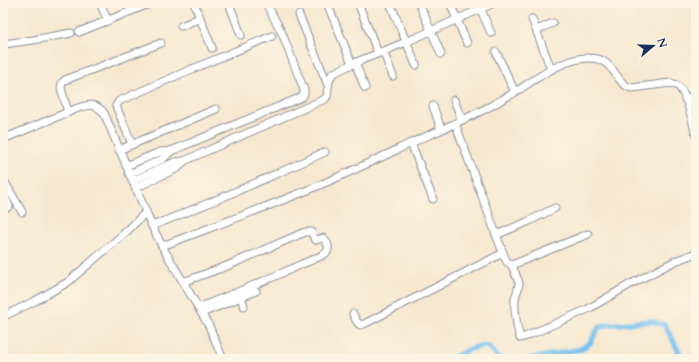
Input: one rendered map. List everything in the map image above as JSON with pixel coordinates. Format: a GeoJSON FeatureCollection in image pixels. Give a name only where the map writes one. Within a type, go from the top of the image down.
{"type":"FeatureCollection","features":[{"type":"Feature","properties":{"kind":"street"},"geometry":{"type":"LineString","coordinates":[[100,3],[108,21]]}},
{"type":"Feature","properties":{"kind":"street"},"geometry":{"type":"LineString","coordinates":[[79,32],[108,21],[137,6],[151,3]]}},
{"type":"Feature","properties":{"kind":"street"},"geometry":{"type":"LineString","coordinates":[[194,3],[212,48]]}},
{"type":"Feature","properties":{"kind":"street"},"geometry":{"type":"LineString","coordinates":[[229,3],[241,34]]}},
{"type":"Feature","properties":{"kind":"street"},"geometry":{"type":"LineString","coordinates":[[126,166],[160,152],[171,151],[302,97],[304,90],[282,33],[266,3]]}},
{"type":"Feature","properties":{"kind":"street"},"geometry":{"type":"LineString","coordinates":[[326,3],[365,88]]}},
{"type":"Feature","properties":{"kind":"street"},"geometry":{"type":"LineString","coordinates":[[358,3],[393,76]]}},
{"type":"Feature","properties":{"kind":"street"},"geometry":{"type":"LineString","coordinates":[[390,3],[416,65]]}},
{"type":"Feature","properties":{"kind":"street"},"geometry":{"type":"LineString","coordinates":[[419,3],[441,54]]}},
{"type":"Feature","properties":{"kind":"street"},"geometry":{"type":"LineString","coordinates":[[450,3],[468,43]]}},
{"type":"Feature","properties":{"kind":"street"},"geometry":{"type":"LineString","coordinates":[[134,185],[175,162],[184,161],[325,99],[328,96],[328,86],[332,74],[354,63],[457,19],[479,6],[494,3]]}},
{"type":"Feature","properties":{"kind":"street"},"geometry":{"type":"LineString","coordinates":[[479,6],[491,33]]}},
{"type":"Feature","properties":{"kind":"street"},"geometry":{"type":"LineString","coordinates":[[299,15],[328,86]]}},
{"type":"Feature","properties":{"kind":"street"},"geometry":{"type":"LineString","coordinates":[[182,26],[200,18]]}},
{"type":"Feature","properties":{"kind":"street"},"geometry":{"type":"LineString","coordinates":[[532,19],[551,69]]}},
{"type":"Feature","properties":{"kind":"street"},"geometry":{"type":"LineString","coordinates":[[537,30],[553,23]]}},
{"type":"Feature","properties":{"kind":"street"},"geometry":{"type":"LineString","coordinates":[[3,44],[71,33]]}},
{"type":"Feature","properties":{"kind":"street"},"geometry":{"type":"LineString","coordinates":[[132,144],[116,106],[119,101],[272,36]]}},
{"type":"Feature","properties":{"kind":"street"},"geometry":{"type":"LineString","coordinates":[[68,112],[61,88],[62,83],[65,80],[161,43]]}},
{"type":"Feature","properties":{"kind":"street"},"geometry":{"type":"LineString","coordinates":[[496,52],[515,92]]}},
{"type":"Feature","properties":{"kind":"street"},"geometry":{"type":"LineString","coordinates":[[162,246],[304,192],[372,162],[494,104],[551,69],[580,59],[599,59],[609,66],[628,87],[632,88],[675,84],[679,87],[685,99],[696,136]]}},
{"type":"Feature","properties":{"kind":"street"},"geometry":{"type":"LineString","coordinates":[[685,99],[696,94]]}},
{"type":"Feature","properties":{"kind":"street"},"geometry":{"type":"LineString","coordinates":[[454,100],[462,120]]}},
{"type":"Feature","properties":{"kind":"street"},"geometry":{"type":"LineString","coordinates":[[3,139],[85,106],[96,106],[104,113],[152,226],[162,246],[209,326],[221,358]]}},
{"type":"Feature","properties":{"kind":"street"},"geometry":{"type":"LineString","coordinates":[[433,106],[441,130]]}},
{"type":"Feature","properties":{"kind":"street"},"geometry":{"type":"LineString","coordinates":[[119,150],[216,109]]}},
{"type":"Feature","properties":{"kind":"street"},"geometry":{"type":"LineString","coordinates":[[455,123],[503,253],[507,262],[512,265],[519,283],[515,300],[515,308],[520,338],[588,309],[675,261],[696,253]]}},
{"type":"Feature","properties":{"kind":"street"},"geometry":{"type":"LineString","coordinates":[[411,143],[433,199]]}},
{"type":"Feature","properties":{"kind":"street"},"geometry":{"type":"LineString","coordinates":[[129,174],[163,159],[171,151]]}},
{"type":"Feature","properties":{"kind":"street"},"geometry":{"type":"LineString","coordinates":[[152,226],[268,178],[325,152]]}},
{"type":"Feature","properties":{"kind":"street"},"geometry":{"type":"LineString","coordinates":[[3,179],[22,212]]}},
{"type":"Feature","properties":{"kind":"street"},"geometry":{"type":"LineString","coordinates":[[3,193],[9,206],[3,210]]}},
{"type":"Feature","properties":{"kind":"street"},"geometry":{"type":"LineString","coordinates":[[496,235],[555,208]]}},
{"type":"Feature","properties":{"kind":"street"},"geometry":{"type":"LineString","coordinates":[[6,315],[35,301],[68,282],[127,231],[146,212]]}},
{"type":"Feature","properties":{"kind":"street"},"geometry":{"type":"LineString","coordinates":[[183,282],[227,266],[305,232],[312,232],[316,240],[323,238],[326,240],[328,250],[318,257],[200,310]]}},
{"type":"Feature","properties":{"kind":"street"},"geometry":{"type":"LineString","coordinates":[[512,265],[588,234]]}},
{"type":"Feature","properties":{"kind":"street"},"geometry":{"type":"LineString","coordinates":[[353,314],[356,322],[360,325],[364,324],[503,253]]}},
{"type":"Feature","properties":{"kind":"street"},"geometry":{"type":"LineString","coordinates":[[200,310],[240,298],[256,291]]}},
{"type":"Feature","properties":{"kind":"street"},"geometry":{"type":"LineString","coordinates":[[240,298],[244,306]]}},
{"type":"Feature","properties":{"kind":"waterway"},"geometry":{"type":"LineString","coordinates":[[529,359],[581,349],[590,343],[599,327],[651,321],[665,325],[684,359]]}},
{"type":"Feature","properties":{"kind":"waterway"},"geometry":{"type":"LineString","coordinates":[[451,359],[469,350],[483,346],[488,346],[501,359]]}}]}
